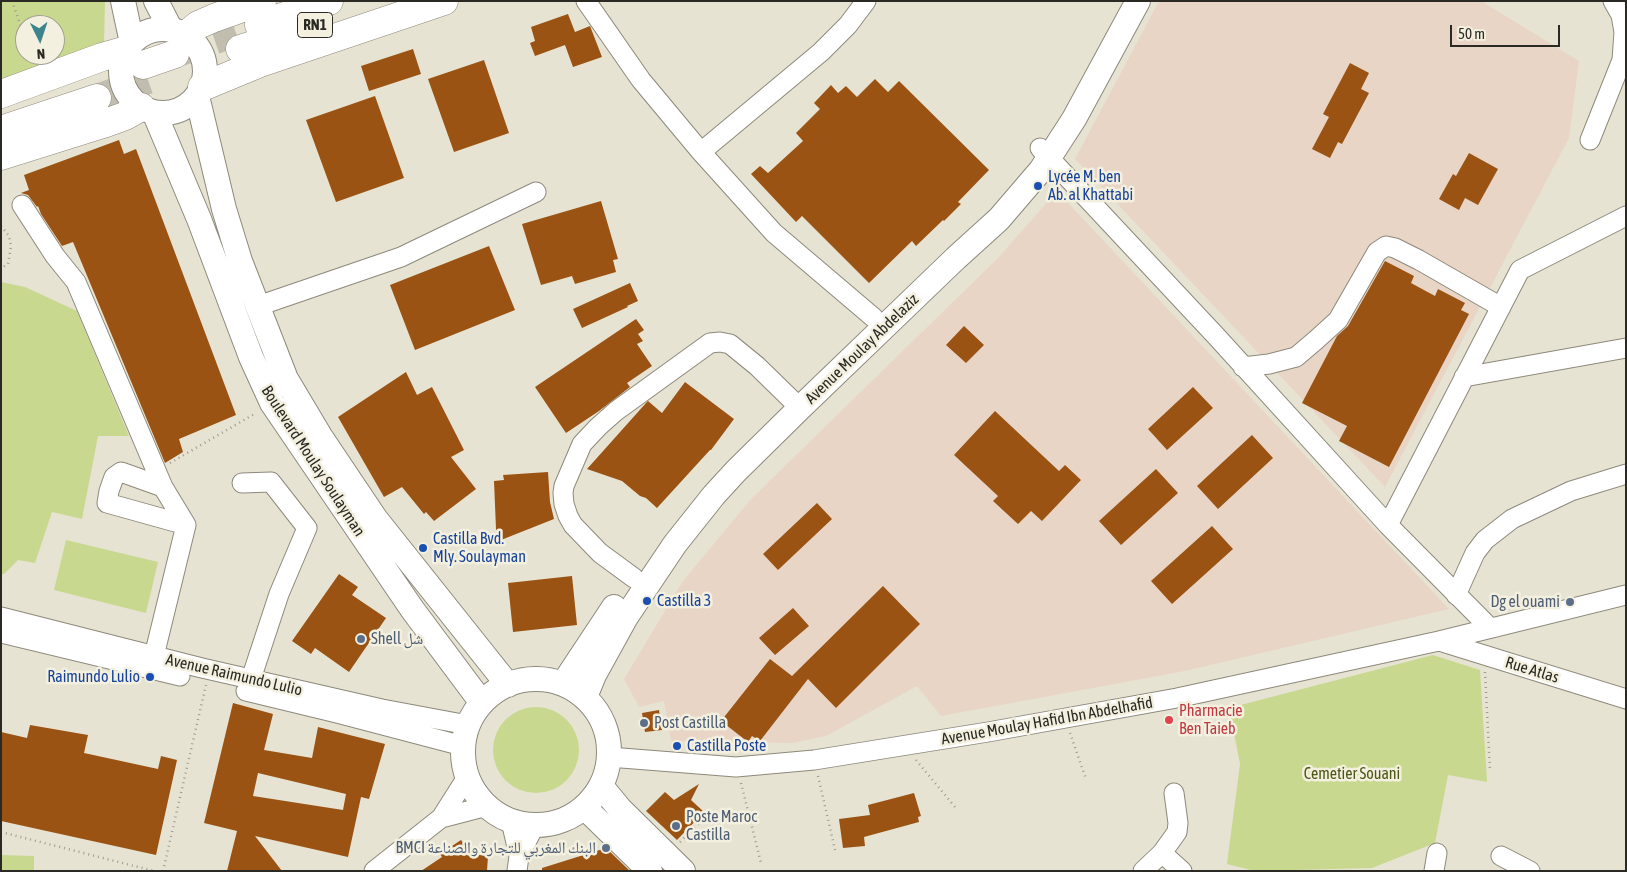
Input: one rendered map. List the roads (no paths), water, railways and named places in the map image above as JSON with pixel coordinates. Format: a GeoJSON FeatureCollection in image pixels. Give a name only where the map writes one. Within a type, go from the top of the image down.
{"type":"FeatureCollection","features":[{"type":"Feature","properties":{"kind":"highway"},"geometry":{"type":"LineString","coordinates":[[1,94],[102,57],[137,60],[178,47],[198,25],[262,1]]}},
{"type":"Feature","properties":{"kind":"highway","name":"RN1"},"geometry":{"type":"LineString","coordinates":[[329,1],[238,41],[390,1]]}},
{"type":"Feature","properties":{"kind":"highway"},"geometry":{"type":"LineString","coordinates":[[200,91],[260,63],[444,1]]}},
{"type":"Feature","properties":{"kind":"highway"},"geometry":{"type":"LineString","coordinates":[[1,110],[46,95],[95,90],[1,130]]}},
{"type":"Feature","properties":{"kind":"highway"},"geometry":{"type":"LineString","coordinates":[[1,156],[148,109]]}},
{"type":"Feature","properties":{"kind":"main road"},"geometry":{"type":"LineString","coordinates":[[123,1],[137,60],[122,65],[122,81],[130,96],[148,109],[170,112],[185,107],[200,91],[205,75],[204,64],[201,53],[194,43],[178,47],[156,1]]}},
{"type":"Feature","properties":{"kind":"main road","name":"Avenue Moulay Abdelaziz"},"geometry":{"type":"LineString","coordinates":[[861,340],[874,318],[1045,153],[1074,119],[1122,1]]}},
{"type":"Feature","properties":{"kind":"main road","name":"Avenue Moulay Abdelaziz"},"geometry":{"type":"LineString","coordinates":[[1092,72],[1138,1]]}},
{"type":"Feature","properties":{"kind":"main road","name":"Boulevard Moulay Soulayman"},"geometry":{"type":"LineString","coordinates":[[200,91],[205,134],[224,209],[240,260],[286,379],[320,436],[375,518],[508,685]]}},
{"type":"Feature","properties":{"kind":"main road","name":"Boulevard Moulay Soulayman"},"geometry":{"type":"LineString","coordinates":[[148,109],[199,219],[251,357],[272,403],[402,595],[482,702]]}},
{"type":"Feature","properties":{"kind":"main road","name":"Avenue Moulay Abdelaziz"},"geometry":{"type":"LineString","coordinates":[[585,697],[594,675],[626,617],[693,520],[796,404],[861,340],[999,220],[1021,196],[1045,153]]}},
{"type":"Feature","properties":{"kind":"main road","name":"Avenue Moulay Abdelaziz"},"geometry":{"type":"LineString","coordinates":[[563,684],[667,532],[716,473],[796,404]]}},
{"type":"Feature","properties":{"kind":"main road"},"geometry":{"type":"LineString","coordinates":[[526,680],[545,680],[563,684],[585,697],[599,714],[608,735],[609,757],[607,772],[601,786],[584,807],[568,817],[553,823],[536,825],[511,821],[498,815],[475,793],[467,777],[463,762],[465,736],[482,702],[494,692],[508,685],[526,680]]}},
{"type":"Feature","properties":{"kind":"main road"},"geometry":{"type":"LineString","coordinates":[[601,786],[666,866]]}},
{"type":"Feature","properties":{"kind":"main road"},"geometry":{"type":"LineString","coordinates":[[584,807],[666,866]]}},
{"type":"Feature","properties":{"kind":"street"},"geometry":{"type":"LineString","coordinates":[[586,1],[641,80],[701,152],[774,232],[874,318]]}},
{"type":"Feature","properties":{"kind":"street"},"geometry":{"type":"LineString","coordinates":[[701,152],[821,52],[848,25],[866,1]]}},
{"type":"Feature","properties":{"kind":"street"},"geometry":{"type":"LineString","coordinates":[[1590,140],[1622,60],[1624,32],[1621,15],[1613,1]]}},
{"type":"Feature","properties":{"kind":"street"},"geometry":{"type":"LineString","coordinates":[[1045,153],[1388,525],[1489,628]]}},
{"type":"Feature","properties":{"kind":"street"},"geometry":{"type":"LineString","coordinates":[[258,306],[401,257],[536,192]]}},
{"type":"Feature","properties":{"kind":"street"},"geometry":{"type":"LineString","coordinates":[[22,205],[76,282],[159,479],[186,525],[154,656]]}},
{"type":"Feature","properties":{"kind":"street"},"geometry":{"type":"LineString","coordinates":[[1388,525],[1520,270],[1626,216]]}},
{"type":"Feature","properties":{"kind":"street"},"geometry":{"type":"LineString","coordinates":[[1243,367],[1269,364],[1296,357],[1338,320],[1377,252],[1386,246],[1403,252],[1501,307]]}},
{"type":"Feature","properties":{"kind":"street"},"geometry":{"type":"LineString","coordinates":[[634,578],[600,553],[573,525],[568,516],[562,493],[582,444],[616,411],[710,342],[730,344],[757,366],[796,404]]}},
{"type":"Feature","properties":{"kind":"street"},"geometry":{"type":"LineString","coordinates":[[1464,377],[1626,348]]}},
{"type":"Feature","properties":{"kind":"street"},"geometry":{"type":"LineString","coordinates":[[159,479],[121,472],[114,477],[109,490],[108,504],[186,525]]}},
{"type":"Feature","properties":{"kind":"street"},"geometry":{"type":"LineString","coordinates":[[1456,595],[1475,553],[1485,540],[1512,519],[1570,491],[1626,474]]}},
{"type":"Feature","properties":{"kind":"street"},"geometry":{"type":"LineString","coordinates":[[242,484],[271,482],[307,528],[278,594],[251,679]]}},
{"type":"Feature","properties":{"kind":"street","name":"Avenue Moulay Hafid Ibn Abdelhafid"},"geometry":{"type":"LineString","coordinates":[[609,757],[736,767],[814,760],[1177,698],[1439,641],[1626,595]]}},
{"type":"Feature","properties":{"kind":"street","name":"Avenue Raimundo Lulio"},"geometry":{"type":"LineString","coordinates":[[1,617],[154,656],[382,709],[465,736]]}},
{"type":"Feature","properties":{"kind":"street","name":"Avenue Raimundo Lulio"},"geometry":{"type":"LineString","coordinates":[[1,633],[337,713],[465,736]]}},
{"type":"Feature","properties":{"kind":"street","name":"Rue Atlas"},"geometry":{"type":"LineString","coordinates":[[1439,641],[1626,699]]}},
{"type":"Feature","properties":{"kind":"street"},"geometry":{"type":"LineString","coordinates":[[374,871],[440,818],[467,777]]}},
{"type":"Feature","properties":{"kind":"street"},"geometry":{"type":"LineString","coordinates":[[1143,871],[1162,852],[1177,832],[1178,823],[1174,793]]}},
{"type":"Feature","properties":{"kind":"street"},"geometry":{"type":"LineString","coordinates":[[440,818],[487,806]]}},
{"type":"Feature","properties":{"kind":"street"},"geometry":{"type":"LineString","coordinates":[[511,821],[518,863]]}},
{"type":"Feature","properties":{"kind":"street"},"geometry":{"type":"LineString","coordinates":[[518,863],[536,825]]}},
{"type":"Feature","properties":{"kind":"street"},"geometry":{"type":"LineString","coordinates":[[1162,852],[1182,871]]}},
{"type":"Feature","properties":{"kind":"street"},"geometry":{"type":"LineString","coordinates":[[1501,856],[1530,871]]}},
{"type":"Feature","properties":{"kind":"tunnel"},"geometry":{"type":"LineString","coordinates":[[175,54],[236,33]]}},
{"type":"Feature","properties":{"kind":"tunnel"},"geometry":{"type":"LineString","coordinates":[[97,98],[148,80]]}},
{"type":"Feature","properties":{"kind":"place","name":"Lycée M. ben Ab. al Khattabi"},"geometry":{"type":"Point","coordinates":[1038,186]}},
{"type":"Feature","properties":{"kind":"place","name":"Castilla Bvd. Mly. Soulayman"},"geometry":{"type":"Point","coordinates":[423,548]}},
{"type":"Feature","properties":{"kind":"place","name":"Castilla 3"},"geometry":{"type":"Point","coordinates":[647,601]}},
{"type":"Feature","properties":{"kind":"place","name":"Dg el ouami"},"geometry":{"type":"Point","coordinates":[1570,602]}},
{"type":"Feature","properties":{"kind":"place","name":"Shell شل"},"geometry":{"type":"Point","coordinates":[361,639]}},
{"type":"Feature","properties":{"kind":"place","name":"Raimundo Lulio"},"geometry":{"type":"Point","coordinates":[150,677]}},
{"type":"Feature","properties":{"kind":"place","name":"Pharmacie Ben Taieb"},"geometry":{"type":"Point","coordinates":[1169,720]}},
{"type":"Feature","properties":{"kind":"place","name":"Post Castilla"},"geometry":{"type":"Point","coordinates":[644,723]}},
{"type":"Feature","properties":{"kind":"place","name":"Castilla Poste"},"geometry":{"type":"Point","coordinates":[677,746]}},
{"type":"Feature","properties":{"kind":"place","name":"Poste Maroc Castilla"},"geometry":{"type":"Point","coordinates":[676,826]}},
{"type":"Feature","properties":{"kind":"place","name":"BMCI البنك المغربي للتجارة والصناعة"},"geometry":{"type":"Point","coordinates":[606,848]}},
{"type":"Feature","properties":{"kind":"park label","name":"Cemetier Souani"},"geometry":{"type":"Point","coordinates":[1352,774]}}]}
